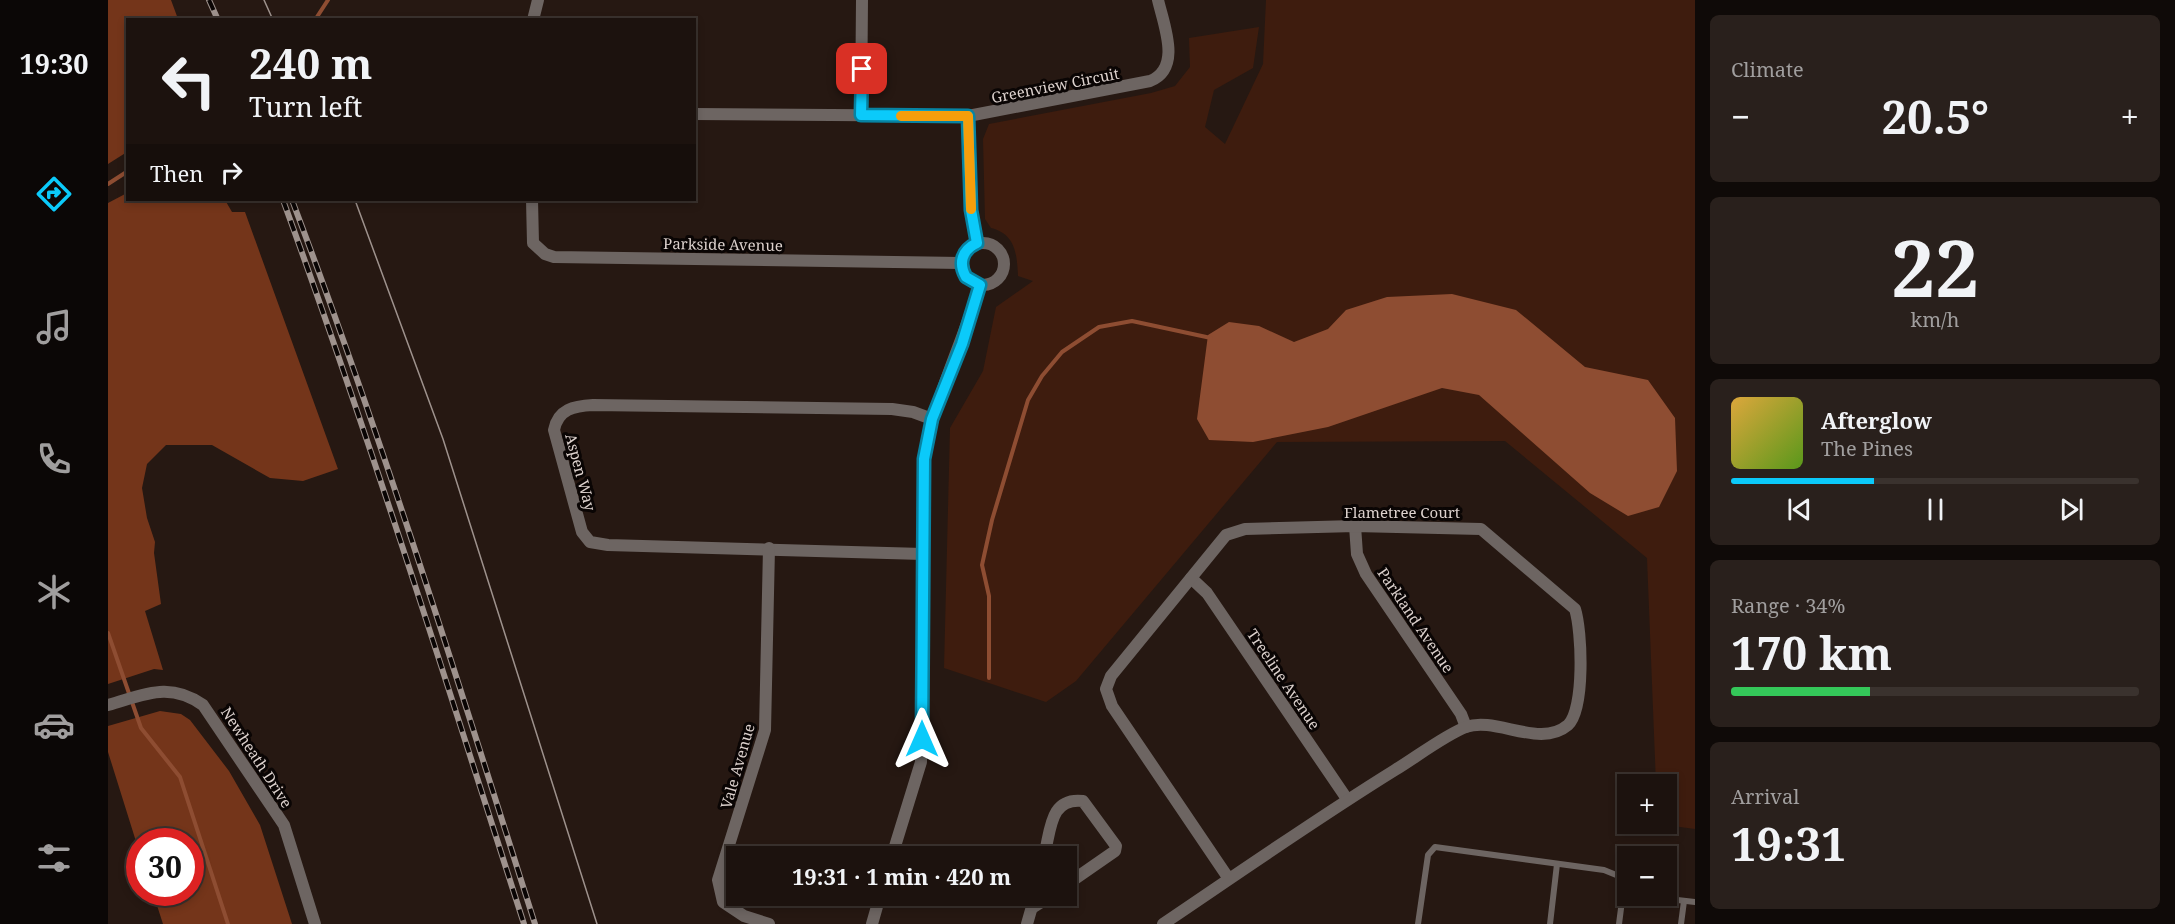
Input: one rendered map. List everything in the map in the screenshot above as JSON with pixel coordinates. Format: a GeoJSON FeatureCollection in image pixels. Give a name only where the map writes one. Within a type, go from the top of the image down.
{"type":"FeatureCollection","features":[{"type":"Feature","properties":{"kind":"street"},"geometry":{"type":"LineString","coordinates":[[534,18],[538,0]]}},
{"type":"Feature","properties":{"kind":"street"},"geometry":{"type":"LineString","coordinates":[[861,115],[862,0]]}},
{"type":"Feature","properties":{"kind":"street","name":"Greenview Circuit"},"geometry":{"type":"LineString","coordinates":[[696,114],[968,116],[1157,78],[1167,66],[1168,58],[1158,0]]}},
{"type":"Feature","properties":{"kind":"street"},"geometry":{"type":"LineString","coordinates":[[968,116],[971,210],[977,243]]}},
{"type":"Feature","properties":{"kind":"street","name":"Parkside Avenue"},"geometry":{"type":"LineString","coordinates":[[531,201],[533,243],[545,254],[554,257],[961,263]]}},
{"type":"Feature","properties":{"kind":"street"},"geometry":{"type":"LineString","coordinates":[[977,243],[990,244],[1001,252],[1004,259],[999,278],[980,285],[966,277],[961,263],[966,250],[977,243]]}},
{"type":"Feature","properties":{"kind":"street"},"geometry":{"type":"LineString","coordinates":[[895,846],[921,762],[924,459],[932,419],[962,344],[980,285]]}},
{"type":"Feature","properties":{"kind":"street","name":"Aspen Way"},"geometry":{"type":"LineString","coordinates":[[922,554],[608,545],[590,542],[582,532],[555,439],[556,422],[560,415],[577,406],[593,405],[892,409],[913,412],[932,419]]}},
{"type":"Feature","properties":{"kind":"street","name":"Flametree Court"},"geometry":{"type":"LineString","coordinates":[[1229,879],[1112,706],[1106,689],[1111,676],[1226,535],[1245,529],[1354,526],[1481,529],[1575,609],[1579,629],[1579,696],[1575,717],[1568,724],[1550,733],[1466,727]]}},
{"type":"Feature","properties":{"kind":"street","name":"Parkland Avenue"},"geometry":{"type":"LineString","coordinates":[[1354,526],[1357,554],[1366,574],[1461,714],[1466,727]]}},
{"type":"Feature","properties":{"kind":"street","name":"Vale Avenue"},"geometry":{"type":"LineString","coordinates":[[769,548],[765,730],[718,880],[723,902],[744,916],[769,924]]}},
{"type":"Feature","properties":{"kind":"street","name":"Treeline Avenue"},"geometry":{"type":"LineString","coordinates":[[1191,578],[1207,593],[1347,800]]}},
{"type":"Feature","properties":{"kind":"street","name":"Newheath Drive"},"geometry":{"type":"LineString","coordinates":[[108,705],[165,690],[191,696],[214,717],[284,825],[315,924]]}},
{"type":"Feature","properties":{"kind":"street"},"geometry":{"type":"LineString","coordinates":[[1163,924],[1347,800],[1466,727]]}},
{"type":"Feature","properties":{"kind":"street"},"geometry":{"type":"LineString","coordinates":[[1047,846],[1056,809],[1065,801],[1083,801],[1116,846],[1112,855],[1077,878]]}},
{"type":"Feature","properties":{"kind":"street"},"geometry":{"type":"LineString","coordinates":[[872,924],[877,906]]}},
{"type":"Feature","properties":{"kind":"street"},"geometry":{"type":"LineString","coordinates":[[1027,924],[1032,908],[1035,906]]}},
{"type":"Feature","properties":{"kind":"lane"},"geometry":{"type":"LineString","coordinates":[[1419,924],[1428,855],[1435,847],[1604,870],[1617,875]]}},
{"type":"Feature","properties":{"kind":"lane"},"geometry":{"type":"LineString","coordinates":[[1550,924],[1557,864]]}},
{"type":"Feature","properties":{"kind":"lane"},"geometry":{"type":"LineString","coordinates":[[1677,900],[1695,902]]}},
{"type":"Feature","properties":{"kind":"lane"},"geometry":{"type":"LineString","coordinates":[[1681,924],[1684,901]]}},
{"type":"Feature","properties":{"kind":"lane"},"geometry":{"type":"LineString","coordinates":[[1619,924],[1622,906]]}},
{"type":"Feature","properties":{"kind":"shaded area"},"geometry":{"type":"Polygon","coordinates":[[[108,0],[171,0],[178,18],[126,18],[126,153],[108,164],[108,0]]]}},
{"type":"Feature","properties":{"kind":"shaded area"},"geometry":{"type":"Polygon","coordinates":[[[1266,0],[1695,0],[1695,829],[1677,827],[1677,774],[1656,774],[1647,558],[1505,441],[1277,442],[1076,681],[1046,702],[944,668],[950,428],[983,371],[996,307],[1033,281],[1018,276],[1017,260],[1010,240],[991,228],[985,219],[983,139],[989,124],[1151,93],[1175,86],[1190,67],[1189,38],[1259,27],[1253,68],[1214,90],[1205,127],[1225,144],[1263,64],[1266,0]]]}},
{"type":"Feature","properties":{"kind":"shaded area"},"geometry":{"type":"Polygon","coordinates":[[[126,194],[126,201],[226,201],[232,212],[245,212],[338,469],[303,481],[270,478],[212,445],[166,445],[147,464],[142,488],[147,518],[155,542],[154,553],[161,604],[145,611],[163,670],[154,669],[108,684],[108,203],[126,194]]]}},
{"type":"Feature","properties":{"kind":"shaded area"},"geometry":{"type":"Polygon","coordinates":[[[1452,294],[1516,310],[1585,367],[1648,380],[1675,418],[1677,471],[1659,507],[1628,516],[1590,493],[1479,395],[1442,388],[1328,427],[1253,442],[1209,440],[1197,419],[1208,335],[1229,322],[1259,326],[1294,342],[1328,329],[1346,310],[1387,297],[1452,294]]]}},
{"type":"Feature","properties":{"kind":"shaded area"},"geometry":{"type":"Polygon","coordinates":[[[160,711],[181,714],[190,720],[229,771],[260,825],[292,924],[163,924],[157,906],[204,906],[204,828],[132,828],[108,752],[108,726],[160,711]]]}},
{"type":"Feature","properties":{"kind":"waterway"},"geometry":{"type":"LineString","coordinates":[[316,18],[328,0]]}},
{"type":"Feature","properties":{"kind":"waterway"},"geometry":{"type":"LineString","coordinates":[[108,184],[126,172]]}},
{"type":"Feature","properties":{"kind":"waterway"},"geometry":{"type":"LineString","coordinates":[[989,678],[989,596],[982,565],[992,520],[1028,400],[1042,376],[1062,352],[1099,327],[1132,321],[1211,338]]}},
{"type":"Feature","properties":{"kind":"waterway"},"geometry":{"type":"LineString","coordinates":[[108,633],[141,728],[180,777],[228,924]]}},
{"type":"Feature","properties":{"kind":"tram line"},"geometry":{"type":"LineString","coordinates":[[264,0],[272,18]]}},
{"type":"Feature","properties":{"kind":"tram line"},"geometry":{"type":"LineString","coordinates":[[355,201],[443,439],[597,924]]}},
{"type":"Feature","properties":{"kind":"railway"},"geometry":{"type":"LineString","coordinates":[[209,0],[217,18]]}},
{"type":"Feature","properties":{"kind":"railway"},"geometry":{"type":"LineString","coordinates":[[283,201],[377,470],[524,924]]}},
{"type":"Feature","properties":{"kind":"railway"},"geometry":{"type":"LineString","coordinates":[[292,201],[388,470],[535,924]]}},
{"type":"Feature","properties":{"kind":"slow traffic"},"geometry":{"type":"LineString","coordinates":[[901,116],[968,116],[971,209]]}},
{"type":"Feature","properties":{"kind":"route"},"geometry":{"type":"LineString","coordinates":[[862,69],[861,115],[968,116],[971,210],[977,243],[966,250],[961,263],[966,277],[980,285],[962,344],[932,419],[924,459],[922,739]]}}]}
